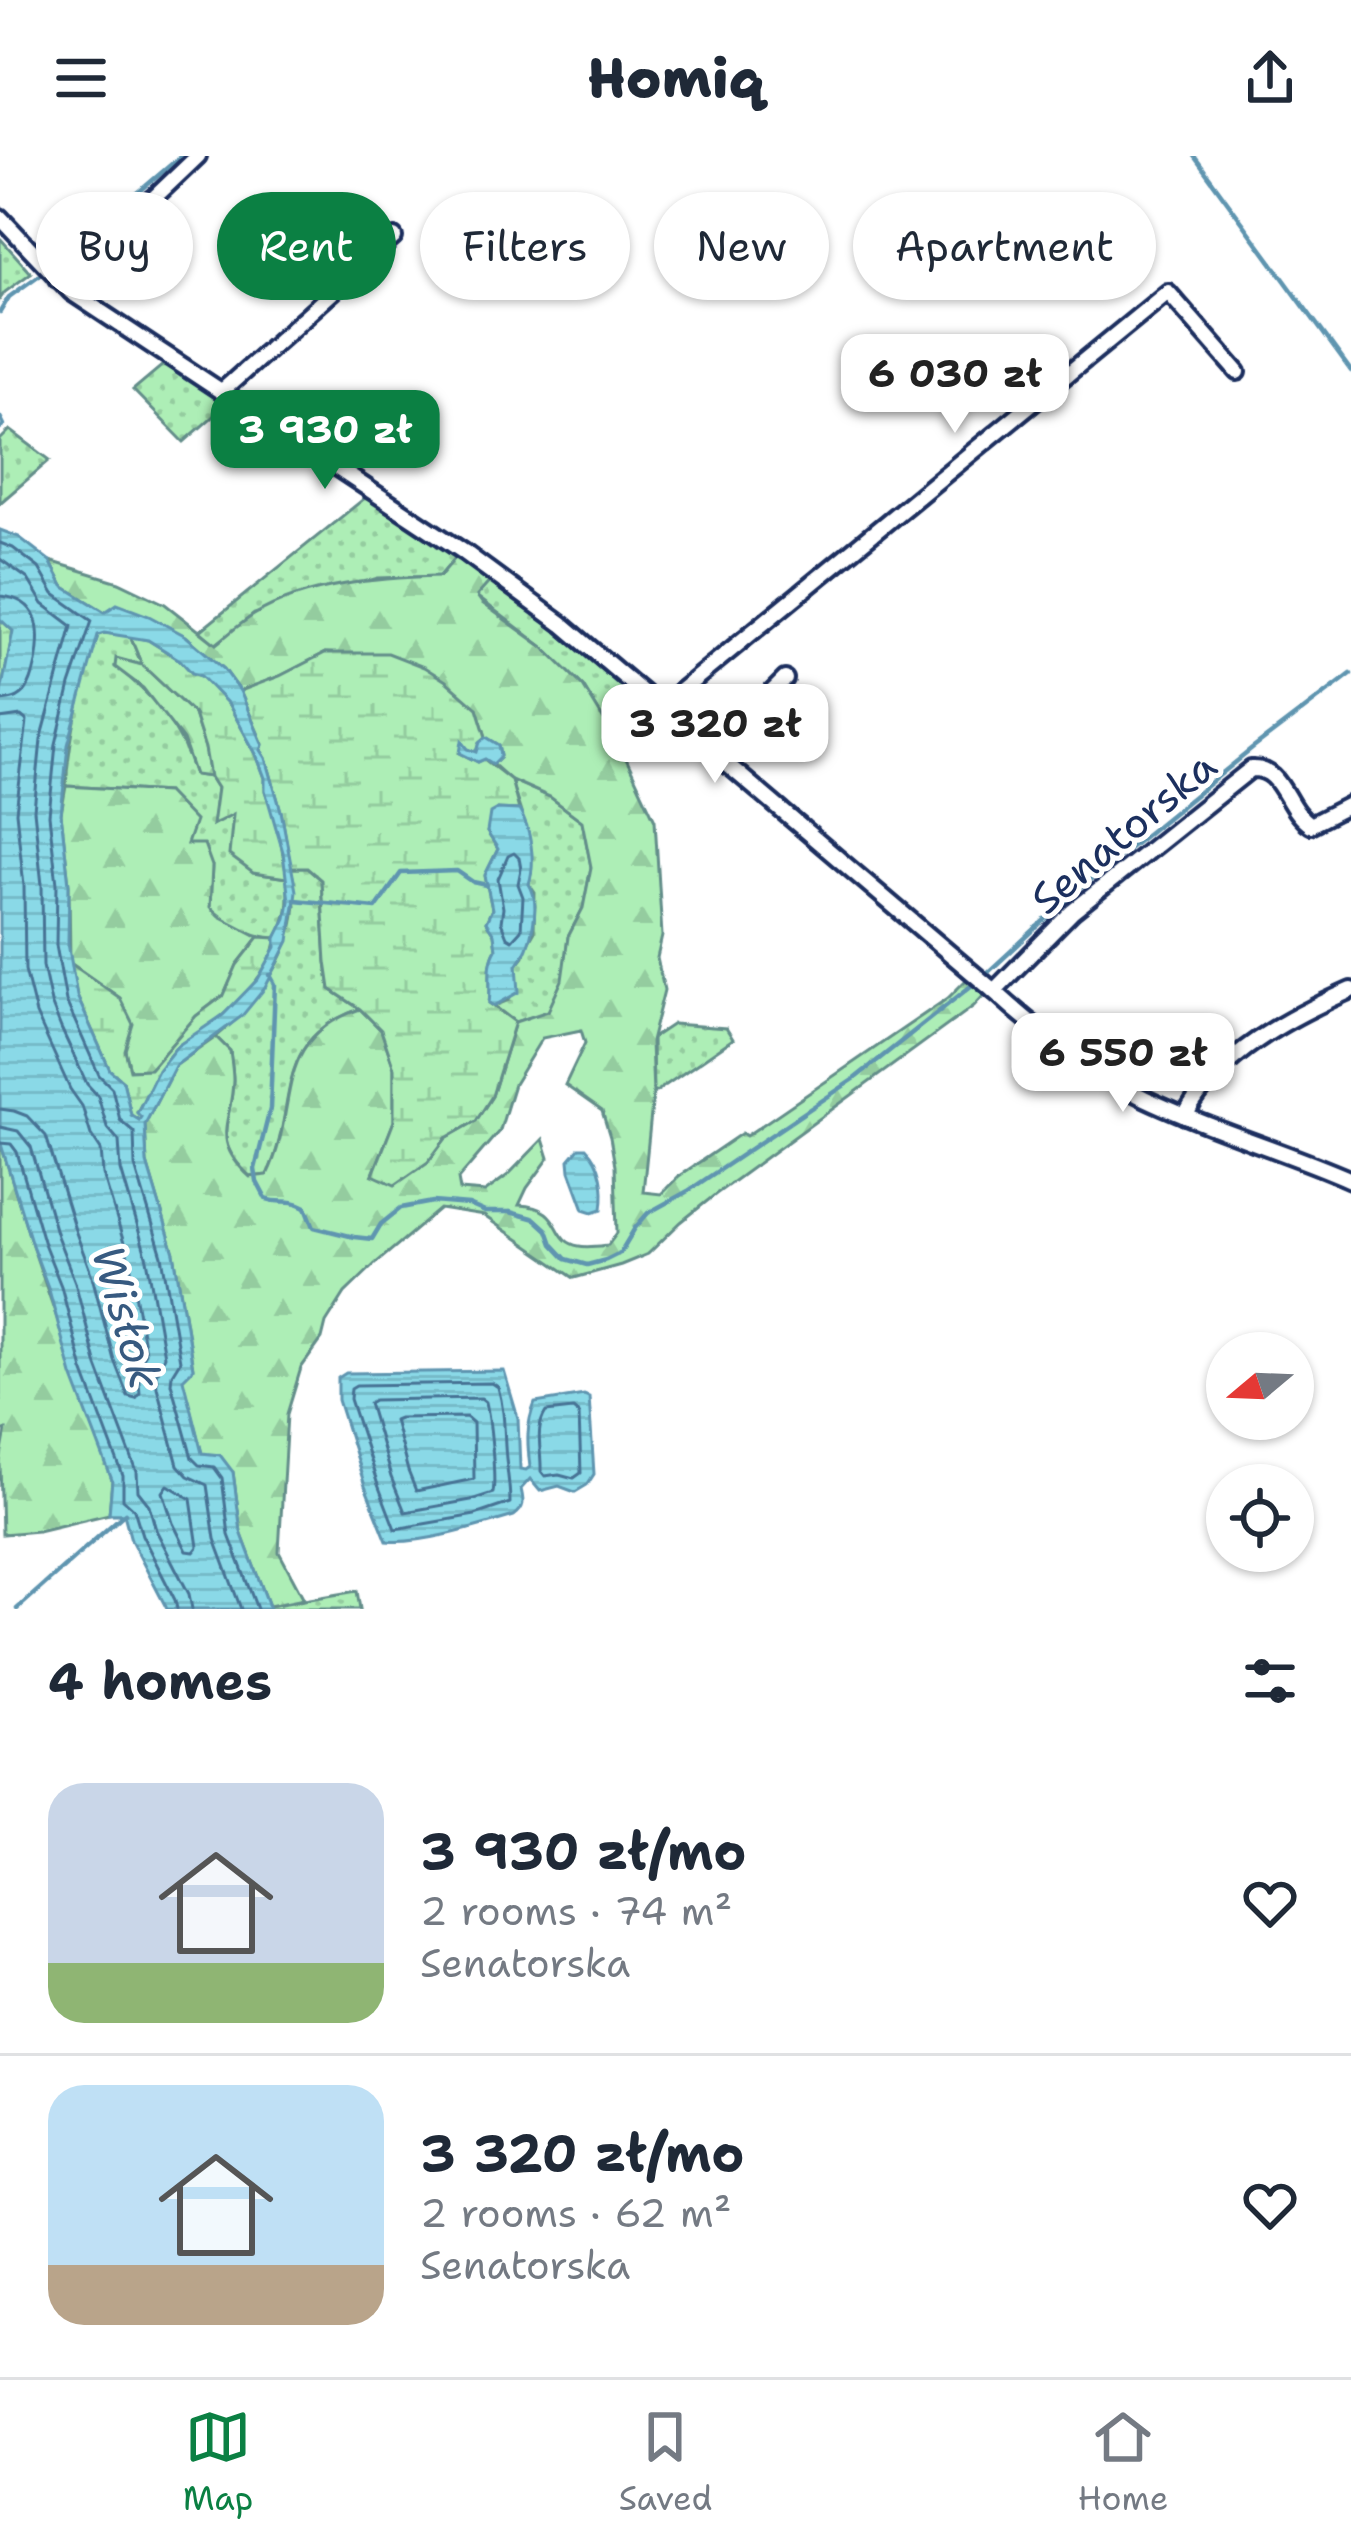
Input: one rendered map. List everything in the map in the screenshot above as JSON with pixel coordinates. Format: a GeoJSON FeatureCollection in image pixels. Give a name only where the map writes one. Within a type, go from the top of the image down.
{"type":"FeatureCollection","features":[{"type":"Feature","properties":{"kind":"street"},"geometry":{"type":"LineString","coordinates":[[160,192],[198,156]]}},
{"type":"Feature","properties":{"kind":"street"},"geometry":{"type":"LineString","coordinates":[[0,217],[36,256]]}},
{"type":"Feature","properties":{"kind":"street"},"geometry":{"type":"LineString","coordinates":[[661,707],[1168,292],[1238,372]]}},
{"type":"Feature","properties":{"kind":"street"},"geometry":{"type":"LineString","coordinates":[[84,300],[493,572],[562,624],[1068,1053],[1185,1116],[1351,1180]]}},
{"type":"Feature","properties":{"kind":"street"},"geometry":{"type":"LineString","coordinates":[[221,392],[324,300]]}},
{"type":"Feature","properties":{"kind":"street"},"geometry":{"type":"LineString","coordinates":[[713,751],[785,680]]}},
{"type":"Feature","properties":{"kind":"street","name":"Senatorska"},"geometry":{"type":"LineString","coordinates":[[994,991],[1072,912],[1251,769],[1274,775],[1295,813],[1310,825],[1351,804]]}},
{"type":"Feature","properties":{"kind":"street"},"geometry":{"type":"LineString","coordinates":[[1185,1116],[1210,1081],[1256,1042],[1351,990]]}},
{"type":"Feature","properties":{"kind":"green space"},"geometry":{"type":"Polygon","coordinates":[[[0,238],[31,273],[0,299],[0,238]]]}},
{"type":"Feature","properties":{"kind":"green space"},"geometry":{"type":"Polygon","coordinates":[[[164,364],[226,405],[184,442],[133,390],[164,364]]]}},
{"type":"Feature","properties":{"kind":"green space"},"geometry":{"type":"Polygon","coordinates":[[[10,430],[50,460],[0,503],[0,440],[10,430]]]}},
{"type":"Feature","properties":{"kind":"green space"},"geometry":{"type":"Polygon","coordinates":[[[366,497],[457,556],[440,576],[378,578],[254,614],[216,645],[200,631],[366,497]]]}},
{"type":"Feature","properties":{"kind":"green space"},"geometry":{"type":"Polygon","coordinates":[[[457,556],[492,579],[477,596],[543,647],[583,686],[621,748],[655,820],[662,936],[657,958],[664,990],[651,1042],[653,1094],[643,1192],[661,1194],[679,1176],[742,1133],[746,1136],[948,998],[967,979],[985,994],[716,1194],[648,1254],[574,1278],[484,1216],[440,1209],[376,1263],[345,1293],[301,1368],[287,1414],[279,1552],[304,1599],[269,1606],[241,1532],[233,1472],[202,1454],[182,1378],[193,1368],[174,1253],[147,1163],[145,1124],[175,1066],[216,1037],[230,1051],[232,1065],[226,1131],[230,1152],[250,1177],[267,1175],[300,1057],[312,1038],[331,1022],[360,1009],[381,1030],[394,1068],[394,1121],[373,1174],[428,1162],[446,1138],[476,1121],[492,1096],[515,1022],[548,1011],[562,980],[568,937],[583,908],[591,867],[582,821],[550,797],[511,780],[493,764],[501,756],[499,745],[486,737],[477,708],[355,655],[325,653],[240,691],[224,669],[186,636],[105,612],[63,586],[50,561],[119,582],[165,604],[216,644],[254,615],[320,589],[440,576],[457,556]],[[581,1030],[542,1038],[514,1084],[500,1130],[458,1179],[460,1190],[485,1192],[543,1139],[549,1158],[519,1205],[544,1212],[570,1243],[590,1247],[608,1245],[617,1233],[615,1166],[602,1111],[565,1085],[585,1043],[581,1030]]]}},
{"type":"Feature","properties":{"kind":"green space"},"geometry":{"type":"Polygon","coordinates":[[[492,579],[648,709],[614,737],[583,686],[543,647],[476,596],[492,579]]]}},
{"type":"Feature","properties":{"kind":"green space"},"geometry":{"type":"Polygon","coordinates":[[[0,619],[13,631],[0,698],[0,619]]]}},
{"type":"Feature","properties":{"kind":"green space"},"geometry":{"type":"Polygon","coordinates":[[[98,635],[130,636],[142,665],[117,659],[115,666],[164,714],[195,775],[210,777],[217,788],[213,824],[233,813],[253,873],[287,878],[287,909],[276,938],[241,928],[210,907],[212,866],[186,844],[167,792],[66,786],[82,691],[98,635]]]}},
{"type":"Feature","properties":{"kind":"green space"},"geometry":{"type":"Polygon","coordinates":[[[130,636],[148,640],[180,660],[229,705],[265,778],[287,878],[253,873],[229,855],[233,814],[212,825],[217,788],[194,714],[142,665],[130,636]]]}},
{"type":"Feature","properties":{"kind":"green space"},"geometry":{"type":"Polygon","coordinates":[[[325,653],[388,653],[446,681],[477,708],[486,737],[477,753],[468,749],[460,753],[478,762],[484,759],[511,780],[519,810],[497,809],[487,832],[498,849],[485,876],[492,909],[486,922],[496,949],[489,1003],[515,1022],[492,1096],[476,1121],[446,1138],[428,1162],[395,1185],[373,1175],[394,1121],[394,1068],[381,1030],[330,989],[321,880],[307,868],[291,868],[263,744],[240,691],[325,653]]]}},
{"type":"Feature","properties":{"kind":"green space"},"geometry":{"type":"Polygon","coordinates":[[[116,658],[142,665],[194,714],[210,777],[195,775],[183,740],[143,688],[115,667],[116,658]]]}},
{"type":"Feature","properties":{"kind":"green space"},"geometry":{"type":"Polygon","coordinates":[[[511,780],[550,797],[582,821],[591,867],[583,908],[568,937],[563,980],[548,1012],[515,1022],[494,1006],[509,1000],[517,979],[517,965],[534,932],[535,893],[529,884],[530,844],[511,780]]]}},
{"type":"Feature","properties":{"kind":"green space"},"geometry":{"type":"Polygon","coordinates":[[[66,786],[167,792],[195,821],[187,844],[204,844],[212,866],[210,907],[259,937],[237,965],[224,995],[196,1016],[151,1069],[130,1070],[120,998],[70,963],[69,884],[61,814],[66,786]]]}},
{"type":"Feature","properties":{"kind":"green space"},"geometry":{"type":"Polygon","coordinates":[[[291,868],[307,868],[321,880],[330,989],[360,1009],[331,1022],[299,1057],[267,1175],[251,1177],[230,1152],[227,1141],[232,1069],[230,1051],[216,1037],[251,1003],[279,963],[293,917],[291,868]]]}},
{"type":"Feature","properties":{"kind":"green space"},"geometry":{"type":"Polygon","coordinates":[[[259,937],[276,938],[259,977],[223,1014],[177,1047],[150,1087],[137,1112],[139,1120],[131,1115],[123,1081],[110,1070],[77,996],[70,963],[120,998],[133,1024],[125,1050],[130,1070],[150,1069],[196,1016],[224,995],[237,965],[259,937]]]}},
{"type":"Feature","properties":{"kind":"green space"},"geometry":{"type":"Polygon","coordinates":[[[673,1024],[726,1028],[733,1039],[653,1094],[652,1038],[673,1024]]]}},
{"type":"Feature","properties":{"kind":"green space"},"geometry":{"type":"Polygon","coordinates":[[[0,1141],[112,1480],[109,1514],[38,1531],[2,1534],[0,1462],[6,1430],[0,1430],[0,1141]]]}},
{"type":"Feature","properties":{"kind":"green space"},"geometry":{"type":"Polygon","coordinates":[[[357,1591],[360,1609],[269,1606],[357,1591]]]}},
{"type":"Feature","properties":{"kind":"water","name":"Wisłok"},"geometry":{"type":"Polygon","coordinates":[[[0,530],[19,537],[50,561],[63,586],[105,612],[117,604],[186,636],[224,669],[240,691],[263,745],[281,811],[296,891],[289,941],[265,988],[242,1016],[175,1066],[145,1124],[147,1163],[174,1253],[193,1369],[183,1379],[202,1453],[220,1455],[233,1472],[241,1532],[270,1609],[167,1609],[131,1540],[124,1514],[109,1514],[112,1480],[72,1375],[0,1141],[0,698],[13,631],[0,619],[0,530]],[[98,635],[68,745],[61,814],[69,884],[68,943],[77,996],[110,1070],[123,1081],[131,1115],[139,1120],[137,1113],[158,1070],[177,1046],[223,1015],[258,979],[276,947],[289,901],[283,852],[256,754],[229,705],[201,676],[148,640],[98,635]]]}},
{"type":"Feature","properties":{"kind":"water"},"geometry":{"type":"Polygon","coordinates":[[[486,737],[499,745],[501,756],[493,764],[460,753],[462,741],[477,752],[486,737]]]}},
{"type":"Feature","properties":{"kind":"water"},"geometry":{"type":"Polygon","coordinates":[[[519,810],[527,826],[535,914],[517,965],[519,992],[494,1006],[489,1003],[496,949],[486,922],[492,909],[485,875],[498,849],[487,832],[490,813],[519,810]]]}},
{"type":"Feature","properties":{"kind":"water"},"geometry":{"type":"Polygon","coordinates":[[[579,1148],[591,1154],[601,1177],[602,1209],[593,1212],[584,1209],[570,1171],[569,1160],[579,1148]]]}},
{"type":"Feature","properties":{"kind":"water"},"geometry":{"type":"Polygon","coordinates":[[[504,1371],[518,1418],[520,1469],[530,1467],[528,1434],[535,1403],[589,1397],[594,1474],[587,1485],[575,1492],[559,1486],[540,1491],[530,1479],[521,1489],[523,1504],[514,1516],[433,1537],[387,1541],[338,1400],[338,1378],[346,1373],[504,1371]]]}},
{"type":"Feature","properties":{"kind":"waterway"},"geometry":{"type":"LineString","coordinates":[[139,192],[181,156]]}},
{"type":"Feature","properties":{"kind":"waterway"},"geometry":{"type":"LineString","coordinates":[[1194,156],[1351,371]]}},
{"type":"Feature","properties":{"kind":"waterway"},"geometry":{"type":"LineString","coordinates":[[0,312],[9,297],[36,277]]}},
{"type":"Feature","properties":{"kind":"waterway"},"geometry":{"type":"LineString","coordinates":[[0,417],[4,425],[0,428]]}},
{"type":"Feature","properties":{"kind":"waterway"},"geometry":{"type":"LineString","coordinates":[[985,975],[1075,892],[1351,674]]}},
{"type":"Feature","properties":{"kind":"waterway"},"geometry":{"type":"LineString","coordinates":[[295,900],[376,908],[401,873],[457,871],[487,885]]}},
{"type":"Feature","properties":{"kind":"waterway"},"geometry":{"type":"LineString","coordinates":[[270,975],[275,984],[270,1109],[255,1169],[266,1199],[306,1207],[314,1227],[372,1239],[381,1224],[401,1208],[433,1202],[510,1212],[535,1219],[566,1259],[587,1265],[620,1253],[648,1213],[854,1079],[976,982]]}},
{"type":"Feature","properties":{"kind":"waterway"},"geometry":{"type":"LineString","coordinates":[[17,1609],[125,1513]]}}]}
